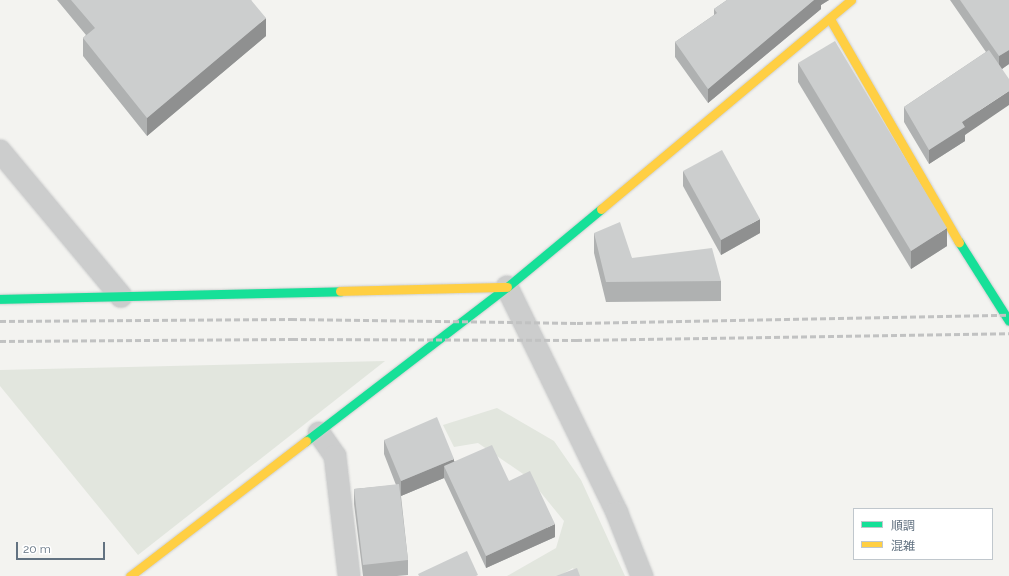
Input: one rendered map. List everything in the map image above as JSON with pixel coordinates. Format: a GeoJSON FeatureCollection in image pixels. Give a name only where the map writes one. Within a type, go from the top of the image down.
{"type":"FeatureCollection","features":[{"type":"Feature","properties":{"kind":"street"},"geometry":{"type":"LineString","coordinates":[[130,576],[319,433],[508,286],[851,0]]}},
{"type":"Feature","properties":{"kind":"street"},"geometry":{"type":"LineString","coordinates":[[830,19],[955,235],[1009,321]]}},
{"type":"Feature","properties":{"kind":"street"},"geometry":{"type":"LineString","coordinates":[[0,151],[121,296]]}},
{"type":"Feature","properties":{"kind":"street"},"geometry":{"type":"LineString","coordinates":[[0,299],[508,286]]}},
{"type":"Feature","properties":{"kind":"street"},"geometry":{"type":"LineString","coordinates":[[508,286],[617,513],[642,576]]}},
{"type":"Feature","properties":{"kind":"street"},"geometry":{"type":"LineString","coordinates":[[319,433],[335,456],[349,576]]}},
{"type":"Feature","properties":{"kind":"shaded area"},"geometry":{"type":"Polygon","coordinates":[[[385,361],[138,555],[0,386],[0,370],[385,361]]]}},
{"type":"Feature","properties":{"kind":"shaded area"},"geometry":{"type":"Polygon","coordinates":[[[497,408],[554,441],[581,480],[625,576],[578,576],[573,568],[559,576],[507,576],[556,548],[564,521],[529,478],[478,443],[454,447],[443,425],[497,408]]]}},
{"type":"Feature","properties":{"kind":"building"},"geometry":{"type":"Polygon","coordinates":[[[71,0],[251,0],[266,18],[147,118],[83,38],[95,28],[71,0]]]}},
{"type":"Feature","properties":{"kind":"building"},"geometry":{"type":"Polygon","coordinates":[[[727,0],[814,0],[708,89],[675,42],[717,13],[714,9],[727,0]]]}},
{"type":"Feature","properties":{"kind":"building"},"geometry":{"type":"Polygon","coordinates":[[[960,0],[1009,0],[1009,50],[999,56],[960,0]]]}},
{"type":"Feature","properties":{"kind":"building"},"geometry":{"type":"Polygon","coordinates":[[[835,41],[947,228],[911,251],[798,63],[835,41]]]}},
{"type":"Feature","properties":{"kind":"building"},"geometry":{"type":"Polygon","coordinates":[[[989,50],[1009,79],[1009,91],[962,122],[965,127],[929,150],[904,107],[989,50]]]}},
{"type":"Feature","properties":{"kind":"building"},"geometry":{"type":"Polygon","coordinates":[[[722,150],[760,219],[721,240],[683,171],[722,150]]]}},
{"type":"Feature","properties":{"kind":"building"},"geometry":{"type":"Polygon","coordinates":[[[620,222],[632,258],[712,248],[721,281],[606,282],[594,233],[620,222]]]}},
{"type":"Feature","properties":{"kind":"building"},"geometry":{"type":"Polygon","coordinates":[[[437,417],[454,459],[401,481],[384,440],[437,417]]]}},
{"type":"Feature","properties":{"kind":"building"},"geometry":{"type":"Polygon","coordinates":[[[492,445],[509,481],[530,471],[555,524],[486,556],[444,466],[492,445]]]}},
{"type":"Feature","properties":{"kind":"building"},"geometry":{"type":"Polygon","coordinates":[[[399,484],[408,560],[363,565],[354,489],[399,484]]]}},
{"type":"Feature","properties":{"kind":"building"},"geometry":{"type":"Polygon","coordinates":[[[467,551],[478,575],[476,576],[419,576],[418,574],[467,551]]]}},
{"type":"Feature","properties":{"kind":"building"},"geometry":{"type":"Polygon","coordinates":[[[577,568],[580,576],[556,576],[577,568]]]}},
{"type":"Feature","properties":{"kind":"railway"},"geometry":{"type":"LineString","coordinates":[[0,321],[291,319],[577,323],[1009,315]]}},
{"type":"Feature","properties":{"kind":"railway"},"geometry":{"type":"LineString","coordinates":[[0,341],[292,339],[576,340],[1009,333]]}},
{"type":"Feature","properties":{"kind":"traffic: fast"},"geometry":{"type":"LineString","coordinates":[[306,441],[507,287],[601,209]]}},
{"type":"Feature","properties":{"kind":"traffic: fast"},"geometry":{"type":"LineString","coordinates":[[959,242],[1009,321]]}},
{"type":"Feature","properties":{"kind":"traffic: fast"},"geometry":{"type":"LineString","coordinates":[[0,299],[340,291]]}},
{"type":"Feature","properties":{"kind":"traffic: slow"},"geometry":{"type":"LineString","coordinates":[[601,209],[851,0]]}},
{"type":"Feature","properties":{"kind":"traffic: slow"},"geometry":{"type":"LineString","coordinates":[[830,19],[959,242]]}},
{"type":"Feature","properties":{"kind":"traffic: slow"},"geometry":{"type":"LineString","coordinates":[[340,291],[507,287]]}},
{"type":"Feature","properties":{"kind":"traffic: slow"},"geometry":{"type":"LineString","coordinates":[[130,576],[306,441]]}}]}
